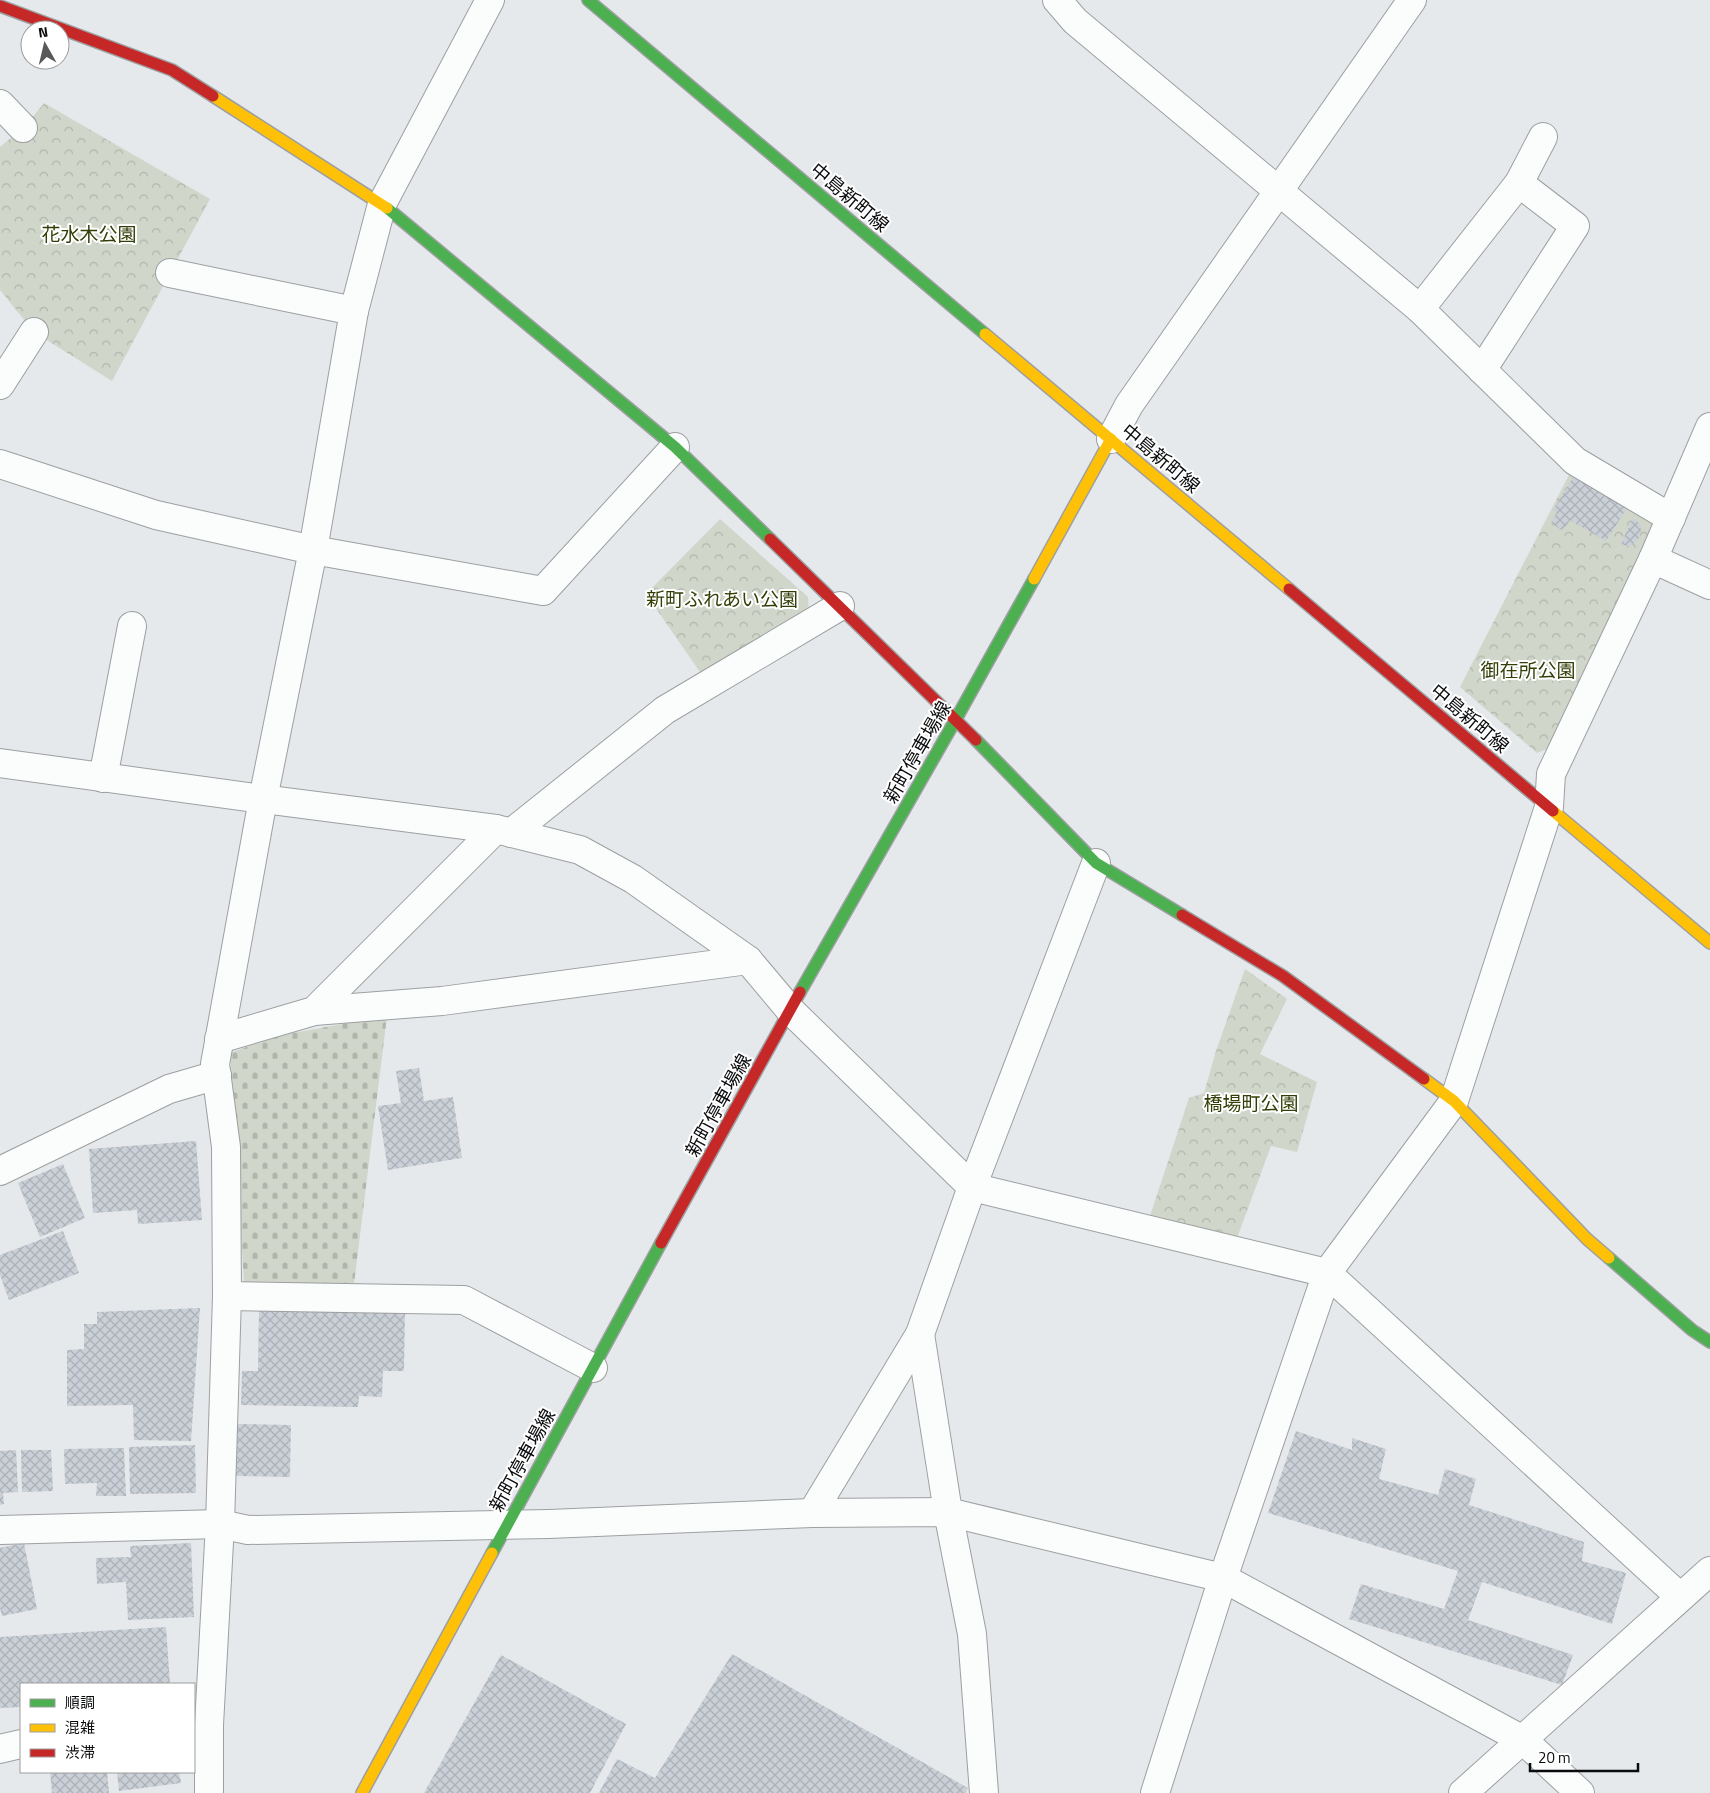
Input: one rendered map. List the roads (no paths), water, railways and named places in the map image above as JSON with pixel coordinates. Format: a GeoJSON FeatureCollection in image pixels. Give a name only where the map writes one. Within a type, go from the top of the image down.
{"type":"FeatureCollection","features":[{"type":"Feature","properties":{"kind":"main road","name":"中島新町線"},"geometry":{"type":"LineString","coordinates":[[588,0],[1710,943]]}},
{"type":"Feature","properties":{"kind":"main road"},"geometry":{"type":"LineString","coordinates":[[0,6],[172,70],[382,204],[675,447],[956,719],[1096,862],[1284,976],[1454,1101],[1588,1239],[1692,1330],[1710,1342]]}},
{"type":"Feature","properties":{"kind":"main road","name":"新町停車場線"},"geometry":{"type":"LineString","coordinates":[[362,1793],[507,1524],[790,1010],[956,719],[1111,439]]}},
{"type":"Feature","properties":{"kind":"street"},"geometry":{"type":"LineString","coordinates":[[209,1793],[202,1726],[220,1524],[227,1296],[226,1147],[215,1064],[263,799],[313,550],[354,311],[382,204],[490,0]]}},
{"type":"Feature","properties":{"kind":"street"},"geometry":{"type":"LineString","coordinates":[[1057,0],[1075,21],[1420,309],[1575,461],[1671,518]]}},
{"type":"Feature","properties":{"kind":"street"},"geometry":{"type":"LineString","coordinates":[[1111,439],[1129,405],[1412,0]]}},
{"type":"Feature","properties":{"kind":"street"},"geometry":{"type":"LineString","coordinates":[[0,104],[23,128]]}},
{"type":"Feature","properties":{"kind":"street"},"geometry":{"type":"LineString","coordinates":[[1420,309],[1519,183],[1543,137]]}},
{"type":"Feature","properties":{"kind":"street"},"geometry":{"type":"LineString","coordinates":[[1482,370],[1575,226],[1519,183]]}},
{"type":"Feature","properties":{"kind":"street"},"geometry":{"type":"LineString","coordinates":[[170,273],[354,311]]}},
{"type":"Feature","properties":{"kind":"street"},"geometry":{"type":"LineString","coordinates":[[0,385],[34,332]]}},
{"type":"Feature","properties":{"kind":"street"},"geometry":{"type":"LineString","coordinates":[[1155,1793],[1223,1578],[1327,1273],[1454,1101],[1549,807],[1551,774],[1653,558],[1710,427]]}},
{"type":"Feature","properties":{"kind":"street"},"geometry":{"type":"LineString","coordinates":[[0,464],[156,515],[313,550],[543,591],[675,447]]}},
{"type":"Feature","properties":{"kind":"street"},"geometry":{"type":"LineString","coordinates":[[1653,558],[1710,585]]}},
{"type":"Feature","properties":{"kind":"street"},"geometry":{"type":"LineString","coordinates":[[314,1011],[504,831],[665,710],[840,606]]}},
{"type":"Feature","properties":{"kind":"street"},"geometry":{"type":"LineString","coordinates":[[103,778],[132,626]]}},
{"type":"Feature","properties":{"kind":"street"},"geometry":{"type":"LineString","coordinates":[[0,764],[504,831],[580,850],[633,879],[748,960],[790,1010],[972,1187],[1327,1273],[1680,1597]]}},
{"type":"Feature","properties":{"kind":"street"},"geometry":{"type":"LineString","coordinates":[[812,1513],[920,1334],[972,1187],[1096,862]]}},
{"type":"Feature","properties":{"kind":"street"},"geometry":{"type":"LineString","coordinates":[[219,1039],[314,1011],[442,1001],[748,960]]}},
{"type":"Feature","properties":{"kind":"street"},"geometry":{"type":"LineString","coordinates":[[0,1171],[169,1089],[217,1075]]}},
{"type":"Feature","properties":{"kind":"street"},"geometry":{"type":"LineString","coordinates":[[227,1296],[464,1300],[593,1368]]}},
{"type":"Feature","properties":{"kind":"street"},"geometry":{"type":"LineString","coordinates":[[920,1334],[948,1512],[972,1634],[984,1793]]}},
{"type":"Feature","properties":{"kind":"street"},"geometry":{"type":"LineString","coordinates":[[0,1530],[220,1524],[248,1530],[507,1524],[812,1513],[948,1512],[1223,1578],[1523,1740],[1580,1793]]}},
{"type":"Feature","properties":{"kind":"street"},"geometry":{"type":"LineString","coordinates":[[1463,1793],[1710,1571]]}},
{"type":"Feature","properties":{"kind":"street"},"geometry":{"type":"LineString","coordinates":[[0,1749],[20,1744]]}},
{"type":"Feature","properties":{"kind":"park label","name":"花水木公園"},"geometry":{"type":"Point","coordinates":[89,234]}},
{"type":"Feature","properties":{"kind":"park label","name":"新町ふれあい公園"},"geometry":{"type":"Point","coordinates":[722,599]}},
{"type":"Feature","properties":{"kind":"park label","name":"御在所公園"},"geometry":{"type":"Point","coordinates":[1528,670]}},
{"type":"Feature","properties":{"kind":"park label","name":"橋場町公園"},"geometry":{"type":"Point","coordinates":[1251,1103]}}]}
